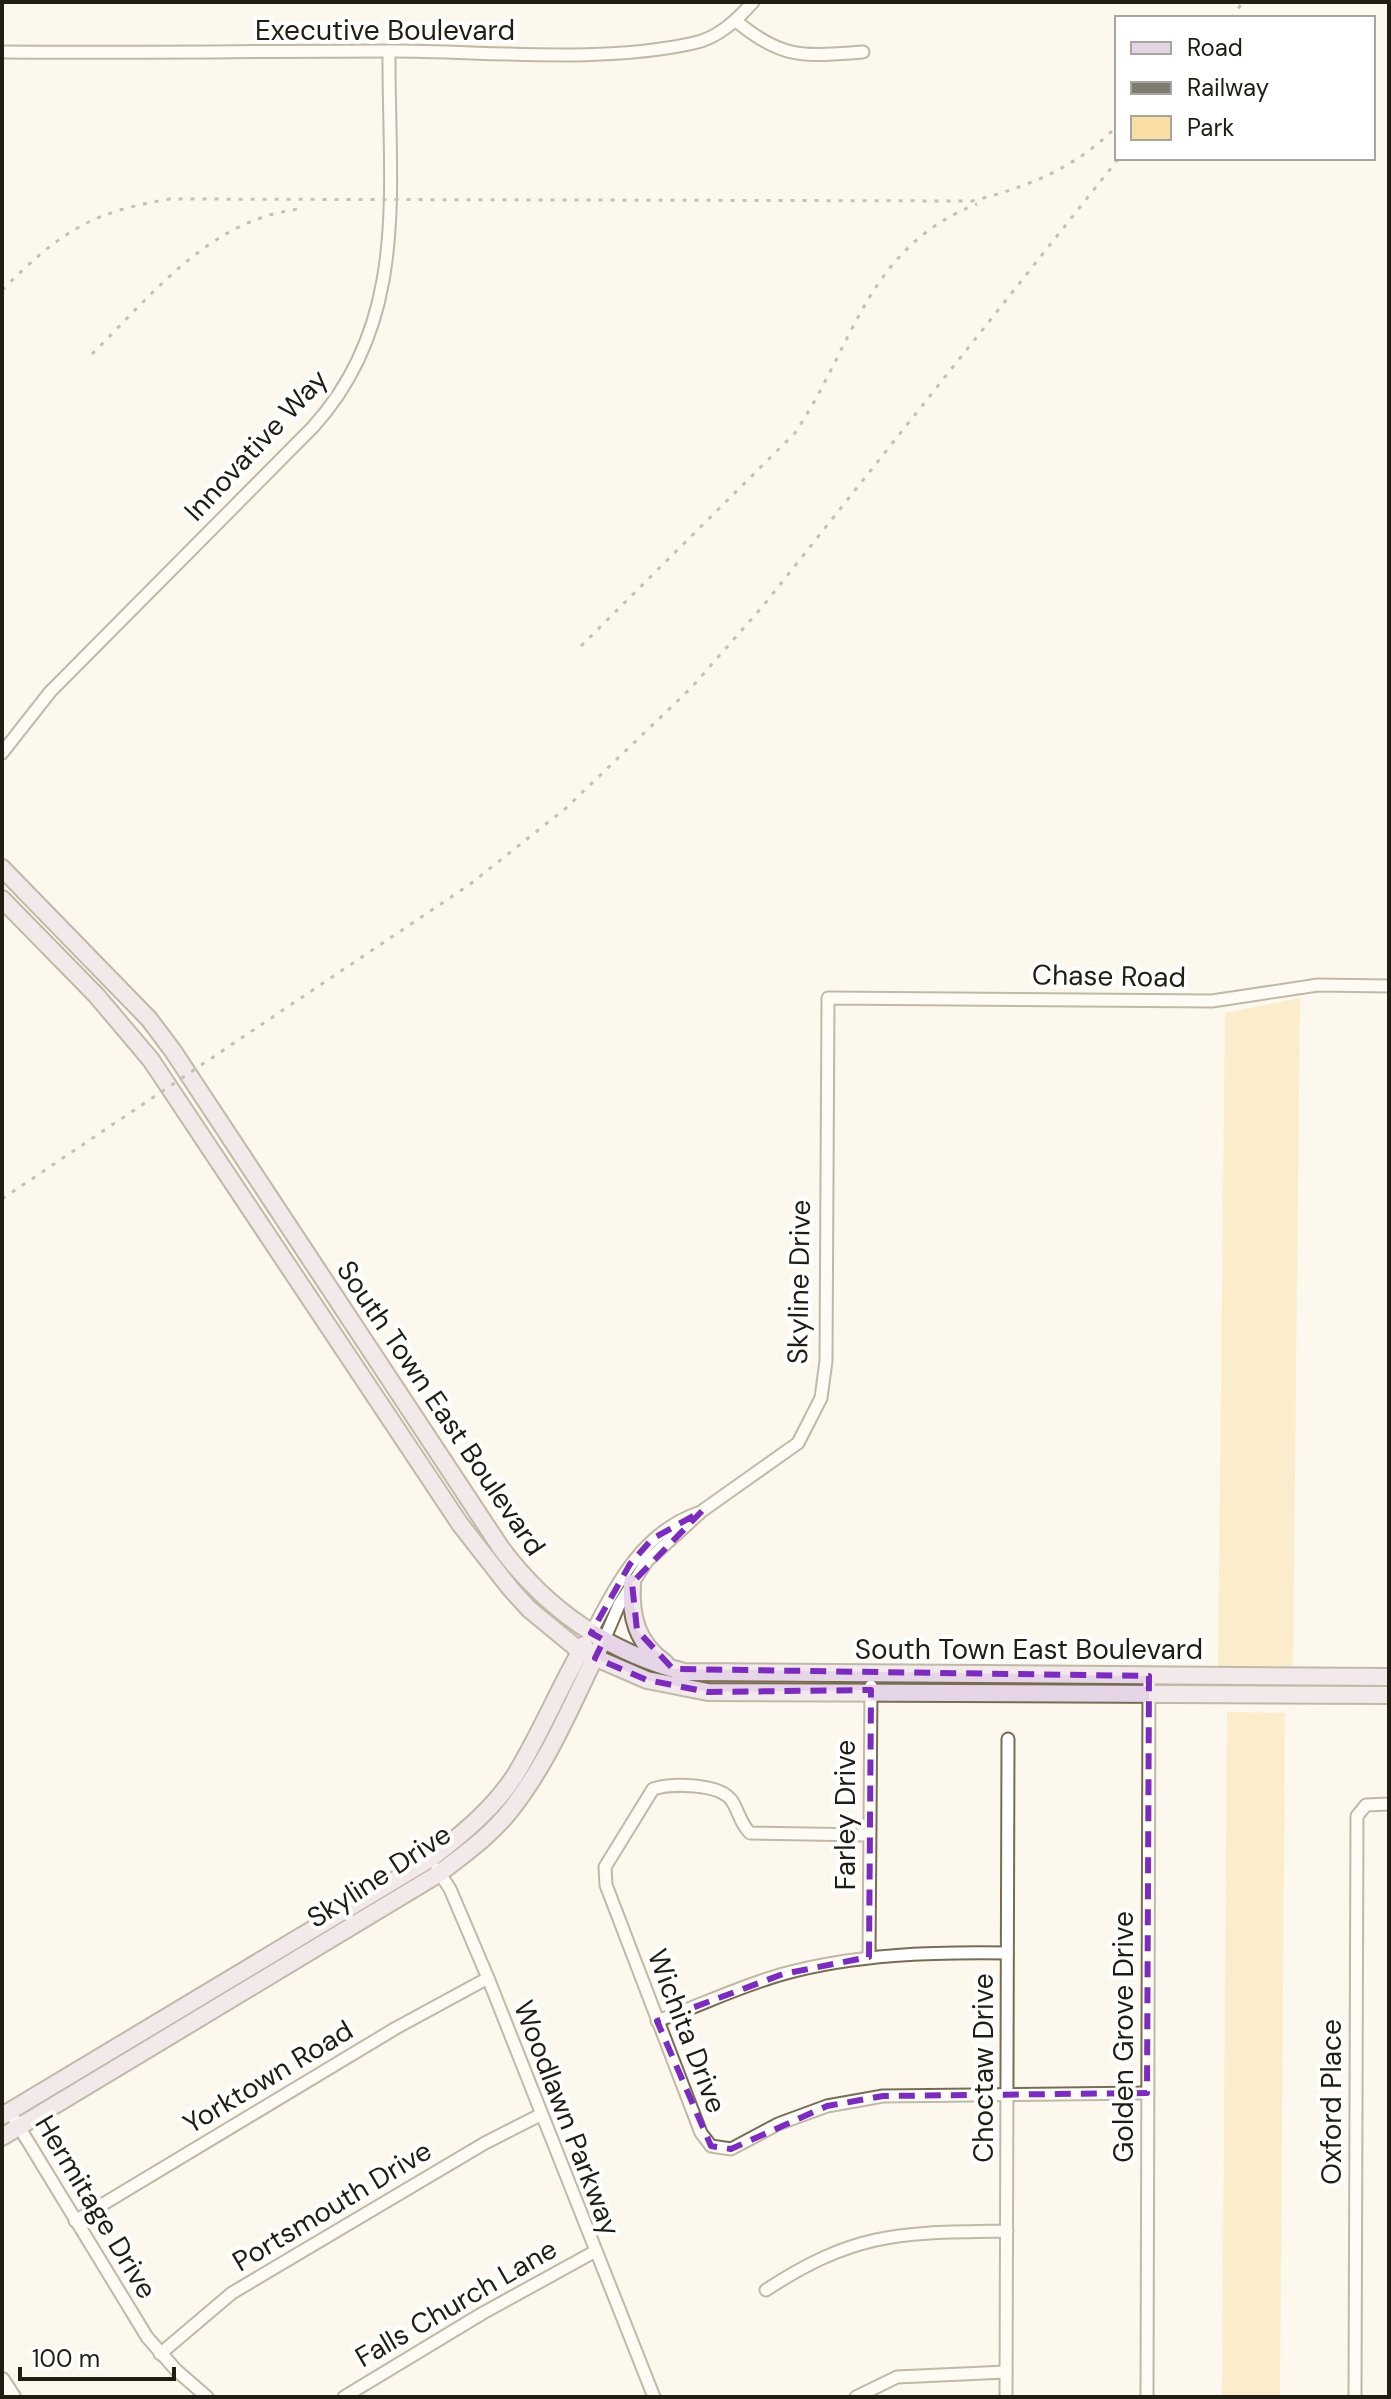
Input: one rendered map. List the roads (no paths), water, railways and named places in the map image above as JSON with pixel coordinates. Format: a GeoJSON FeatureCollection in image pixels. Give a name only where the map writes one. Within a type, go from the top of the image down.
{"type":"FeatureCollection","features":[{"type":"Feature","properties":{"kind":"main road","name":"South Town East Boulevard"},"geometry":{"type":"LineString","coordinates":[[2,868],[149,1019],[525,1580],[597,1636],[653,1663],[673,1669],[871,1682],[1149,1685],[1389,1695]]}},
{"type":"Feature","properties":{"kind":"main road","name":"South Town East Boulevard"},"geometry":{"type":"LineString","coordinates":[[2,899],[96,995],[151,1060],[460,1524],[529,1609],[587,1655],[647,1680],[708,1692],[871,1682]]}},
{"type":"Feature","properties":{"kind":"main road"},"geometry":{"type":"LineString","coordinates":[[42,940],[57,924]]}},
{"type":"Feature","properties":{"kind":"main road"},"geometry":{"type":"LineString","coordinates":[[632,1583],[631,1603],[637,1630],[651,1652],[673,1669]]}},
{"type":"Feature","properties":{"kind":"main road","name":"Skyline Drive"},"geometry":{"type":"LineString","coordinates":[[2,2137],[440,1873],[498,1824],[527,1787],[597,1636]]}},
{"type":"Feature","properties":{"kind":"main road","name":"Skyline Drive"},"geometry":{"type":"LineString","coordinates":[[6,2114],[430,1859],[477,1820],[513,1777],[587,1655]]}},
{"type":"Feature","properties":{"kind":"main road","name":"South Town East Boulevard"},"geometry":{"type":"LineString","coordinates":[[1149,1685],[1389,1677]]}},
{"type":"Feature","properties":{"kind":"street","name":"Executive Boulevard"},"geometry":{"type":"LineString","coordinates":[[2,52],[564,54],[661,48],[697,43],[736,21],[753,2]]}},
{"type":"Feature","properties":{"kind":"street"},"geometry":{"type":"LineString","coordinates":[[736,21],[762,43],[783,52],[863,52]]}},
{"type":"Feature","properties":{"kind":"street","name":"Innovative Way"},"geometry":{"type":"LineString","coordinates":[[2,753],[50,692],[313,427],[349,380],[374,328],[387,273],[389,51]]}},
{"type":"Feature","properties":{"kind":"street","name":"Chase Road"},"geometry":{"type":"LineString","coordinates":[[828,998],[1212,1001],[1318,985],[1389,986]]}},
{"type":"Feature","properties":{"kind":"street","name":"Skyline Drive"},"geometry":{"type":"LineString","coordinates":[[597,1636],[647,1561],[702,1511],[798,1443],[821,1398],[826,1361],[828,998]]}},
{"type":"Feature","properties":{"kind":"street","name":"Skyline Drive"},"geometry":{"type":"LineString","coordinates":[[597,1636],[630,1564],[652,1539],[681,1519],[702,1511]]}},
{"type":"Feature","properties":{"kind":"street","name":"Farley Drive"},"geometry":{"type":"LineString","coordinates":[[869,1957],[871,1682]]}},
{"type":"Feature","properties":{"kind":"street","name":"Golden Grove Drive"},"geometry":{"type":"LineString","coordinates":[[1147,2397],[1149,1685]]}},
{"type":"Feature","properties":{"kind":"street","name":"Choctaw Drive"},"geometry":{"type":"LineString","coordinates":[[1006,2397],[1008,1739]]}},
{"type":"Feature","properties":{"kind":"street","name":"Wichita Drive"},"geometry":{"type":"LineString","coordinates":[[868,1835],[750,1833],[740,1822],[731,1799],[719,1791],[667,1785],[653,1789],[605,1867],[606,1885],[657,2021],[701,2133],[711,2146],[731,2149],[778,2124],[841,2103],[883,2096],[1147,2093]]}},
{"type":"Feature","properties":{"kind":"street","name":"Oxford Place"},"geometry":{"type":"LineString","coordinates":[[1355,2397],[1357,1816],[1366,1805],[1389,1804]]}},
{"type":"Feature","properties":{"kind":"street","name":"Woodlawn Parkway"},"geometry":{"type":"LineString","coordinates":[[430,1859],[440,1873],[488,1978],[651,2396]]}},
{"type":"Feature","properties":{"kind":"street"},"geometry":{"type":"LineString","coordinates":[[657,2021],[783,1974],[869,1957],[1007,1953]]}},
{"type":"Feature","properties":{"kind":"street","name":"Yorktown Road"},"geometry":{"type":"LineString","coordinates":[[75,2221],[396,2028],[488,1978]]}},
{"type":"Feature","properties":{"kind":"street","name":"Hermitage Drive"},"geometry":{"type":"LineString","coordinates":[[6,2114],[19,2126],[160,2354],[207,2397]]}},
{"type":"Feature","properties":{"kind":"street","name":"Portsmouth Drive"},"geometry":{"type":"LineString","coordinates":[[160,2354],[232,2293],[485,2143],[540,2115]]}},
{"type":"Feature","properties":{"kind":"street"},"geometry":{"type":"LineString","coordinates":[[766,2290],[810,2262],[856,2244],[902,2233],[1007,2231]]}},
{"type":"Feature","properties":{"kind":"street","name":"Falls Church Lane"},"geometry":{"type":"LineString","coordinates":[[344,2397],[483,2313],[594,2252]]}},
{"type":"Feature","properties":{"kind":"street"},"geometry":{"type":"LineString","coordinates":[[856,2397],[897,2377],[1006,2372]]}},
{"type":"Feature","properties":{"kind":"street"},"geometry":{"type":"LineString","coordinates":[[2,2380],[13,2397]]}},
{"type":"Feature","properties":{"kind":"railway"},"geometry":{"type":"LineString","coordinates":[[1232,16],[1243,2]]}},
{"type":"Feature","properties":{"kind":"railway"},"geometry":{"type":"LineString","coordinates":[[2,290],[41,254],[77,228],[118,211],[170,199],[972,201],[1050,174],[1085,153],[1115,128]]}},
{"type":"Feature","properties":{"kind":"railway"},"geometry":{"type":"LineString","coordinates":[[2,1199],[469,885],[566,808],[691,688],[763,606],[1117,160]]}},
{"type":"Feature","properties":{"kind":"railway"},"geometry":{"type":"LineString","coordinates":[[581,646],[795,433],[867,302],[887,272],[910,246],[940,223],[977,204]]}},
{"type":"Feature","properties":{"kind":"railway"},"geometry":{"type":"LineString","coordinates":[[92,354],[161,284],[211,243],[238,227],[300,209]]}}]}
